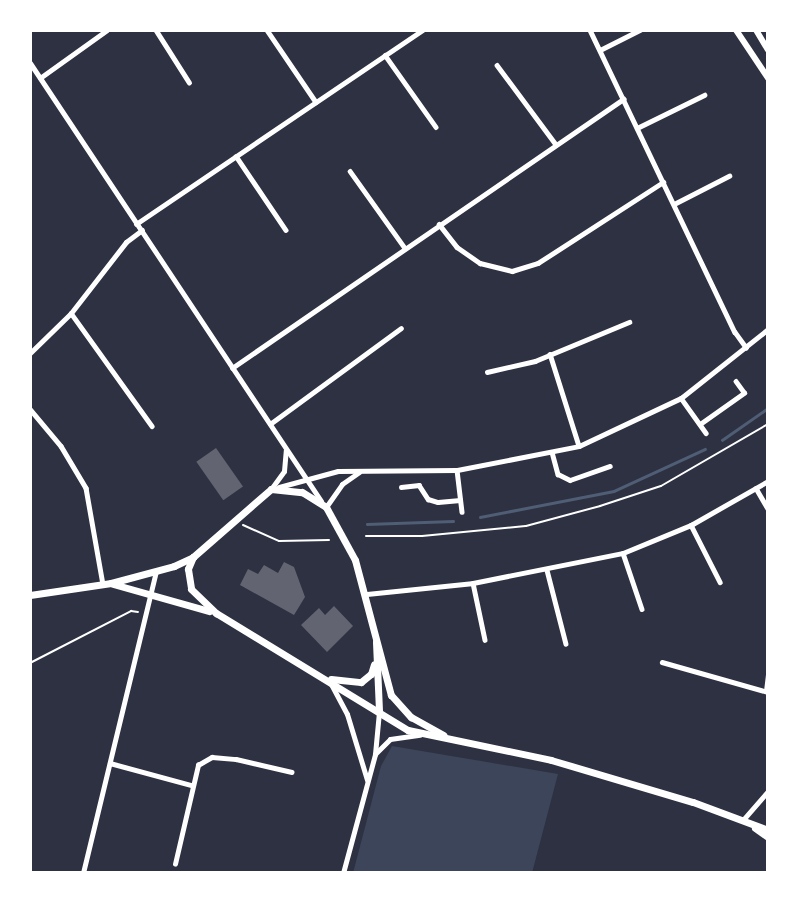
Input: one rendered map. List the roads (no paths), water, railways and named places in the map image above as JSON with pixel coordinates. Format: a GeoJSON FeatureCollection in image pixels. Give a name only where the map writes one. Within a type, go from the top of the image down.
{"type":"FeatureCollection","features":[{"type":"Feature","properties":{"kind":"highway"},"geometry":{"type":"LineString","coordinates":[[30,595],[107,584],[156,572],[193,557],[275,488],[323,504],[355,560],[367,594],[391,695],[411,718],[447,736]]}},
{"type":"Feature","properties":{"kind":"highway"},"geometry":{"type":"LineString","coordinates":[[193,557],[188,569],[191,589],[216,613]]}},
{"type":"Feature","properties":{"kind":"highway"},"geometry":{"type":"LineString","coordinates":[[107,584],[152,593],[216,613],[420,735],[447,736],[551,760],[768,830]]}},
{"type":"Feature","properties":{"kind":"highway"},"geometry":{"type":"LineString","coordinates":[[376,634],[379,712]]}},
{"type":"Feature","properties":{"kind":"highway"},"geometry":{"type":"LineString","coordinates":[[328,679],[355,683],[367,680],[376,657]]}},
{"type":"Feature","properties":{"kind":"highway"},"geometry":{"type":"LineString","coordinates":[[743,821],[768,837]]}},
{"type":"Feature","properties":{"kind":"main road"},"geometry":{"type":"LineString","coordinates":[[736,30],[768,78]]}},
{"type":"Feature","properties":{"kind":"main road"},"geometry":{"type":"LineString","coordinates":[[756,30],[768,50]]}},
{"type":"Feature","properties":{"kind":"street"},"geometry":{"type":"LineString","coordinates":[[40,78],[107,30]]}},
{"type":"Feature","properties":{"kind":"street"},"geometry":{"type":"LineString","coordinates":[[156,30],[189,82]]}},
{"type":"Feature","properties":{"kind":"street"},"geometry":{"type":"LineString","coordinates":[[267,30],[316,102]]}},
{"type":"Feature","properties":{"kind":"street"},"geometry":{"type":"LineString","coordinates":[[136,224],[423,30]]}},
{"type":"Feature","properties":{"kind":"street"},"geometry":{"type":"LineString","coordinates":[[590,30],[735,332],[747,347]]}},
{"type":"Feature","properties":{"kind":"street"},"geometry":{"type":"LineString","coordinates":[[600,50],[640,30]]}},
{"type":"Feature","properties":{"kind":"street"},"geometry":{"type":"LineString","coordinates":[[385,55],[436,127]]}},
{"type":"Feature","properties":{"kind":"street"},"geometry":{"type":"LineString","coordinates":[[30,63],[285,447],[309,477],[323,504],[342,484],[359,472]]}},
{"type":"Feature","properties":{"kind":"street"},"geometry":{"type":"LineString","coordinates":[[497,65],[555,143]]}},
{"type":"Feature","properties":{"kind":"street"},"geometry":{"type":"LineString","coordinates":[[637,128],[704,95]]}},
{"type":"Feature","properties":{"kind":"street"},"geometry":{"type":"LineString","coordinates":[[232,368],[555,143],[623,99]]}},
{"type":"Feature","properties":{"kind":"street"},"geometry":{"type":"LineString","coordinates":[[236,156],[286,230]]}},
{"type":"Feature","properties":{"kind":"street"},"geometry":{"type":"LineString","coordinates":[[350,171],[405,248]]}},
{"type":"Feature","properties":{"kind":"street"},"geometry":{"type":"LineString","coordinates":[[674,205],[729,176]]}},
{"type":"Feature","properties":{"kind":"street"},"geometry":{"type":"LineString","coordinates":[[439,224],[457,247],[481,263],[512,271],[538,262],[663,182]]}},
{"type":"Feature","properties":{"kind":"street"},"geometry":{"type":"LineString","coordinates":[[30,353],[71,313],[126,242],[142,230]]}},
{"type":"Feature","properties":{"kind":"street"},"geometry":{"type":"LineString","coordinates":[[71,313],[152,426]]}},
{"type":"Feature","properties":{"kind":"street"},"geometry":{"type":"LineString","coordinates":[[487,372],[550,354],[628,322]]}},
{"type":"Feature","properties":{"kind":"street"},"geometry":{"type":"LineString","coordinates":[[270,424],[401,328]]}},
{"type":"Feature","properties":{"kind":"street"},"geometry":{"type":"LineString","coordinates":[[275,488],[309,477],[359,472],[457,470],[579,446],[681,398],[768,329]]}},
{"type":"Feature","properties":{"kind":"street"},"geometry":{"type":"LineString","coordinates":[[550,354],[579,446]]}},
{"type":"Feature","properties":{"kind":"street"},"geometry":{"type":"LineString","coordinates":[[700,424],[744,393],[736,382]]}},
{"type":"Feature","properties":{"kind":"street"},"geometry":{"type":"LineString","coordinates":[[681,398],[706,433]]}},
{"type":"Feature","properties":{"kind":"street"},"geometry":{"type":"LineString","coordinates":[[30,409],[61,446],[86,488],[107,584]]}},
{"type":"Feature","properties":{"kind":"street"},"geometry":{"type":"LineString","coordinates":[[275,488],[287,465],[285,447]]}},
{"type":"Feature","properties":{"kind":"street"},"geometry":{"type":"LineString","coordinates":[[552,452],[558,474],[570,480],[610,466]]}},
{"type":"Feature","properties":{"kind":"street"},"geometry":{"type":"LineString","coordinates":[[457,470],[462,512]]}},
{"type":"Feature","properties":{"kind":"street"},"geometry":{"type":"LineString","coordinates":[[367,594],[473,583],[623,553],[691,525],[768,481]]}},
{"type":"Feature","properties":{"kind":"street"},"geometry":{"type":"LineString","coordinates":[[401,487],[419,485],[428,499],[438,502],[460,500]]}},
{"type":"Feature","properties":{"kind":"street"},"geometry":{"type":"LineString","coordinates":[[756,488],[768,509]]}},
{"type":"Feature","properties":{"kind":"street"},"geometry":{"type":"LineString","coordinates":[[691,525],[720,582]]}},
{"type":"Feature","properties":{"kind":"street"},"geometry":{"type":"LineString","coordinates":[[623,553],[642,609]]}},
{"type":"Feature","properties":{"kind":"street"},"geometry":{"type":"LineString","coordinates":[[547,570],[566,644]]}},
{"type":"Feature","properties":{"kind":"street"},"geometry":{"type":"LineString","coordinates":[[83,873],[156,572]]}},
{"type":"Feature","properties":{"kind":"street"},"geometry":{"type":"LineString","coordinates":[[473,583],[485,639]]}},
{"type":"Feature","properties":{"kind":"street"},"geometry":{"type":"LineString","coordinates":[[662,662],[767,691],[768,675]]}},
{"type":"Feature","properties":{"kind":"street"},"geometry":{"type":"LineString","coordinates":[[328,679],[347,714],[368,783]]}},
{"type":"Feature","properties":{"kind":"street"},"geometry":{"type":"LineString","coordinates":[[343,873],[375,754],[379,712]]}},
{"type":"Feature","properties":{"kind":"street"},"geometry":{"type":"LineString","coordinates":[[375,754],[390,739],[420,735]]}},
{"type":"Feature","properties":{"kind":"street"},"geometry":{"type":"LineString","coordinates":[[175,864],[191,785],[198,765],[212,757],[292,772]]}},
{"type":"Feature","properties":{"kind":"street"},"geometry":{"type":"LineString","coordinates":[[110,763],[191,785]]}},
{"type":"Feature","properties":{"kind":"street"},"geometry":{"type":"LineString","coordinates":[[743,821],[768,791]]}},
{"type":"Feature","properties":{"kind":"waterway"},"geometry":{"type":"LineString","coordinates":[[722,440],[768,408]]}},
{"type":"Feature","properties":{"kind":"waterway"},"geometry":{"type":"LineString","coordinates":[[480,517],[614,491],[705,449]]}},
{"type":"Feature","properties":{"kind":"waterway"},"geometry":{"type":"LineString","coordinates":[[367,524],[453,521]]}}]}
